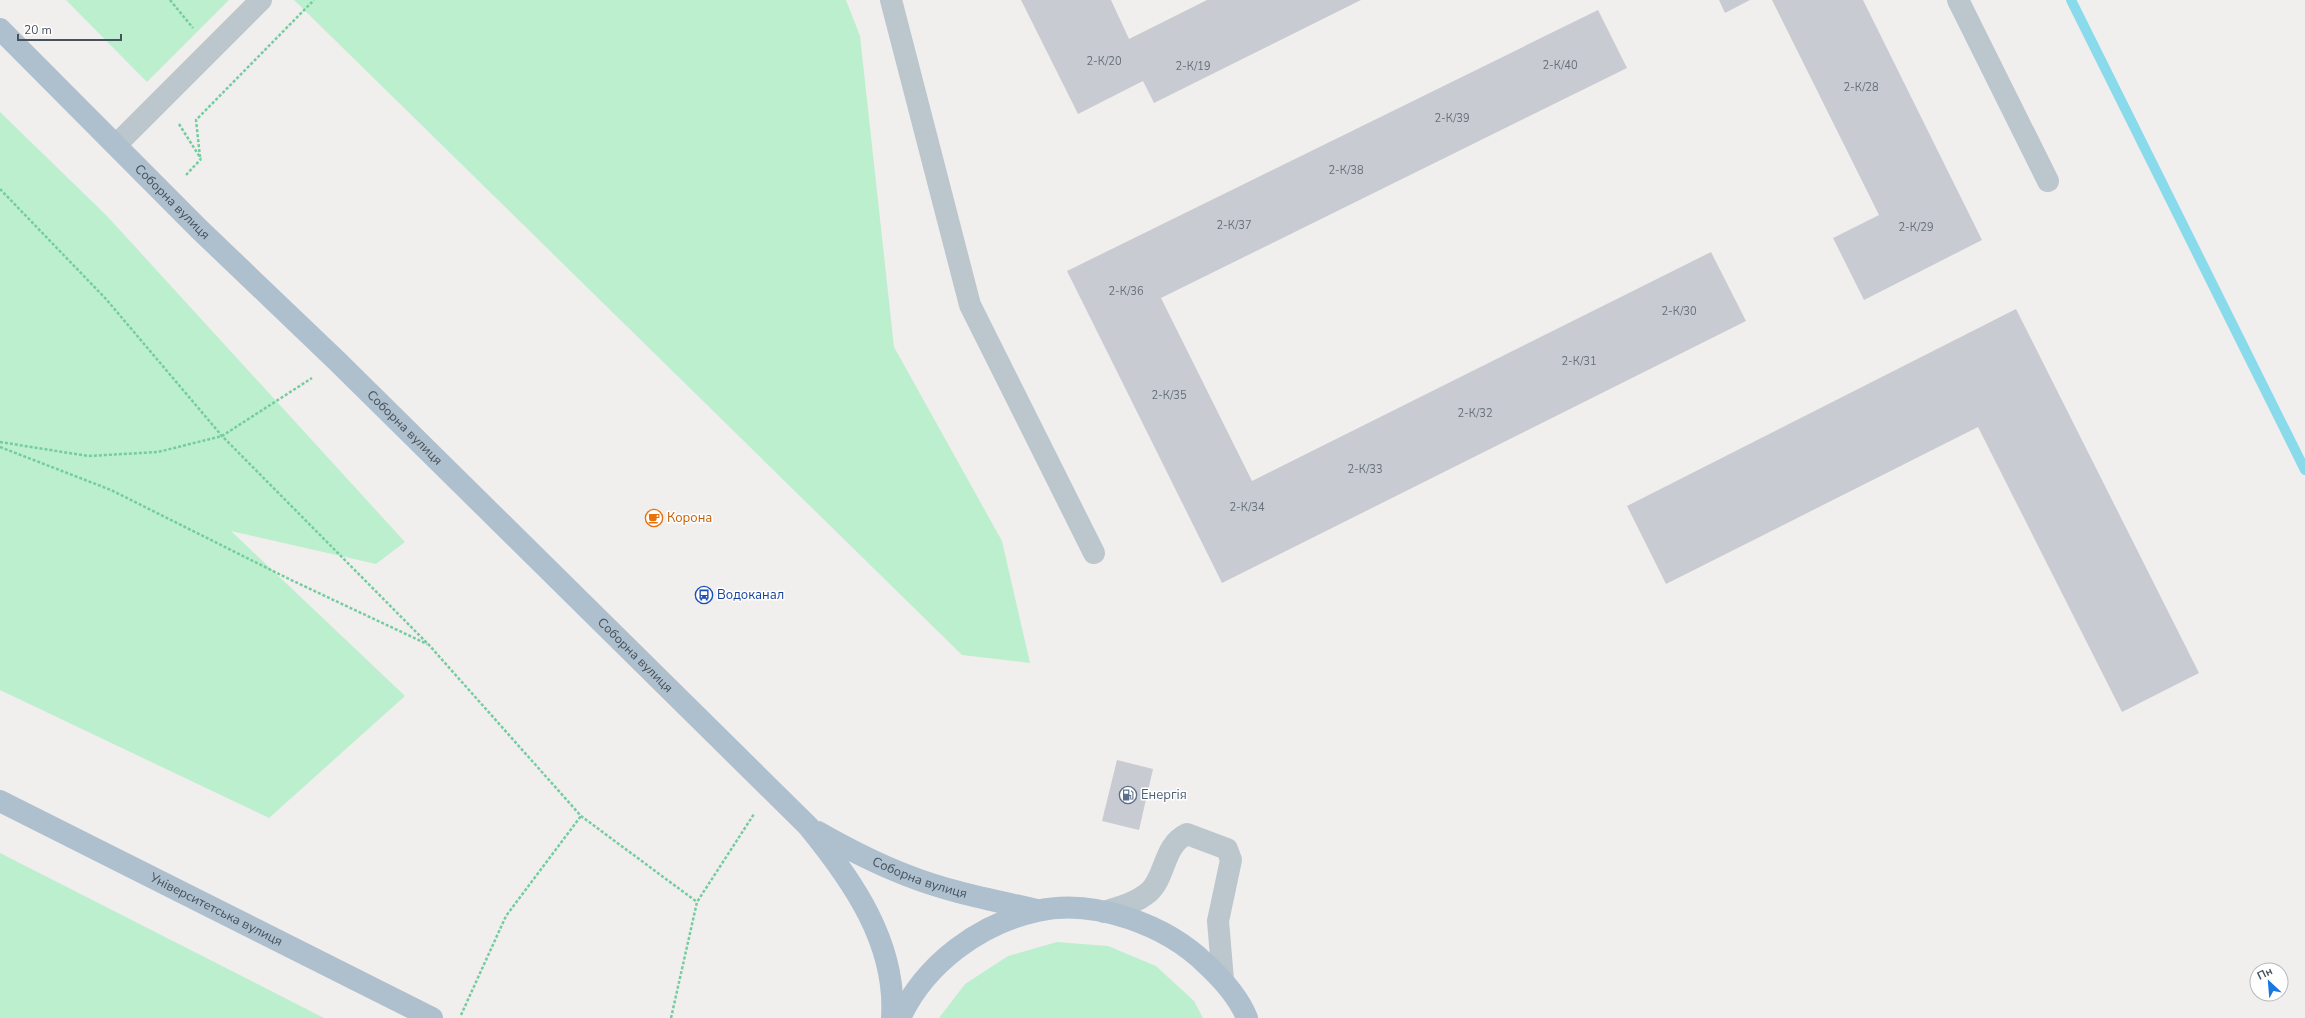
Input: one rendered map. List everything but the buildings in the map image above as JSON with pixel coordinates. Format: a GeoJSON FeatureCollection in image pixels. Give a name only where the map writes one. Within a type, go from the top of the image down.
{"type":"FeatureCollection","features":[{"type":"Feature","properties":{"kind":"main road","name":"Соборна вулиця"},"geometry":{"type":"LineString","coordinates":[[0,29],[769,790],[808,826],[845,874],[870,917],[884,946],[893,1003],[892,1018]]}},
{"type":"Feature","properties":{"kind":"main road","name":"Університетська вулиця"},"geometry":{"type":"LineString","coordinates":[[0,801],[432,1018]]}},
{"type":"Feature","properties":{"kind":"main road","name":"Соборна вулиця"},"geometry":{"type":"LineString","coordinates":[[808,826],[842,846],[907,876],[976,896],[1038,911]]}},
{"type":"Feature","properties":{"kind":"main road"},"geometry":{"type":"LineString","coordinates":[[900,1018],[914,993],[926,978],[957,948],[1008,920],[1038,911],[1072,908],[1104,912],[1155,927],[1191,949],[1223,980],[1247,1017]]}},
{"type":"Feature","properties":{"kind":"lane"},"geometry":{"type":"LineString","coordinates":[[116,145],[261,0]]}},
{"type":"Feature","properties":{"kind":"lane"},"geometry":{"type":"LineString","coordinates":[[891,0],[970,305],[1094,553]]}},
{"type":"Feature","properties":{"kind":"lane"},"geometry":{"type":"LineString","coordinates":[[1958,0],[2048,181]]}},
{"type":"Feature","properties":{"kind":"lane"},"geometry":{"type":"LineString","coordinates":[[1104,912],[1134,903],[1150,891],[1177,839],[1187,834],[1227,849],[1231,860],[1218,921],[1223,980]]}},
{"type":"Feature","properties":{"kind":"path"},"geometry":{"type":"LineString","coordinates":[[170,0],[212,49]]}},
{"type":"Feature","properties":{"kind":"path"},"geometry":{"type":"LineString","coordinates":[[200,159],[196,120],[314,0]]}},
{"type":"Feature","properties":{"kind":"path"},"geometry":{"type":"LineString","coordinates":[[0,189],[106,299],[222,436],[429,645],[581,816],[697,902]]}},
{"type":"Feature","properties":{"kind":"path"},"geometry":{"type":"LineString","coordinates":[[0,442],[88,456],[158,452],[222,436],[337,361]]}},
{"type":"Feature","properties":{"kind":"path"},"geometry":{"type":"LineString","coordinates":[[0,447],[111,490],[289,579],[429,645]]}},
{"type":"Feature","properties":{"kind":"path"},"geometry":{"type":"LineString","coordinates":[[671,1018],[697,902],[769,790]]}},
{"type":"Feature","properties":{"kind":"path"},"geometry":{"type":"LineString","coordinates":[[460,1018],[506,916],[581,816]]}},
{"type":"Feature","properties":{"kind":"green space"},"geometry":{"type":"Polygon","coordinates":[[[66,0],[229,0],[147,82],[66,0]]]}},
{"type":"Feature","properties":{"kind":"green space"},"geometry":{"type":"Polygon","coordinates":[[[294,0],[846,0],[860,36],[894,347],[1002,541],[1030,663],[962,655],[294,0]]]}},
{"type":"Feature","properties":{"kind":"green space"},"geometry":{"type":"Polygon","coordinates":[[[0,112],[107,216],[405,542],[376,564],[231,531],[405,696],[269,818],[0,690],[0,112]]]}},
{"type":"Feature","properties":{"kind":"green space"},"geometry":{"type":"Polygon","coordinates":[[[0,853],[324,1018],[0,1018],[0,853]]]}},
{"type":"Feature","properties":{"kind":"green space"},"geometry":{"type":"Polygon","coordinates":[[[1057,942],[1108,946],[1156,966],[1194,1001],[1203,1018],[939,1018],[965,984],[1008,956],[1057,942]]]}},
{"type":"Feature","properties":{"kind":"waterway"},"geometry":{"type":"LineString","coordinates":[[2071,0],[2305,470]]}},
{"type":"Feature","properties":{"kind":"place","name":"Корона"},"geometry":{"type":"Point","coordinates":[654,518]}},
{"type":"Feature","properties":{"kind":"place","name":"Водоканал"},"geometry":{"type":"Point","coordinates":[704,595]}},
{"type":"Feature","properties":{"kind":"place","name":"Енергія"},"geometry":{"type":"Point","coordinates":[1128,795]}}]}
